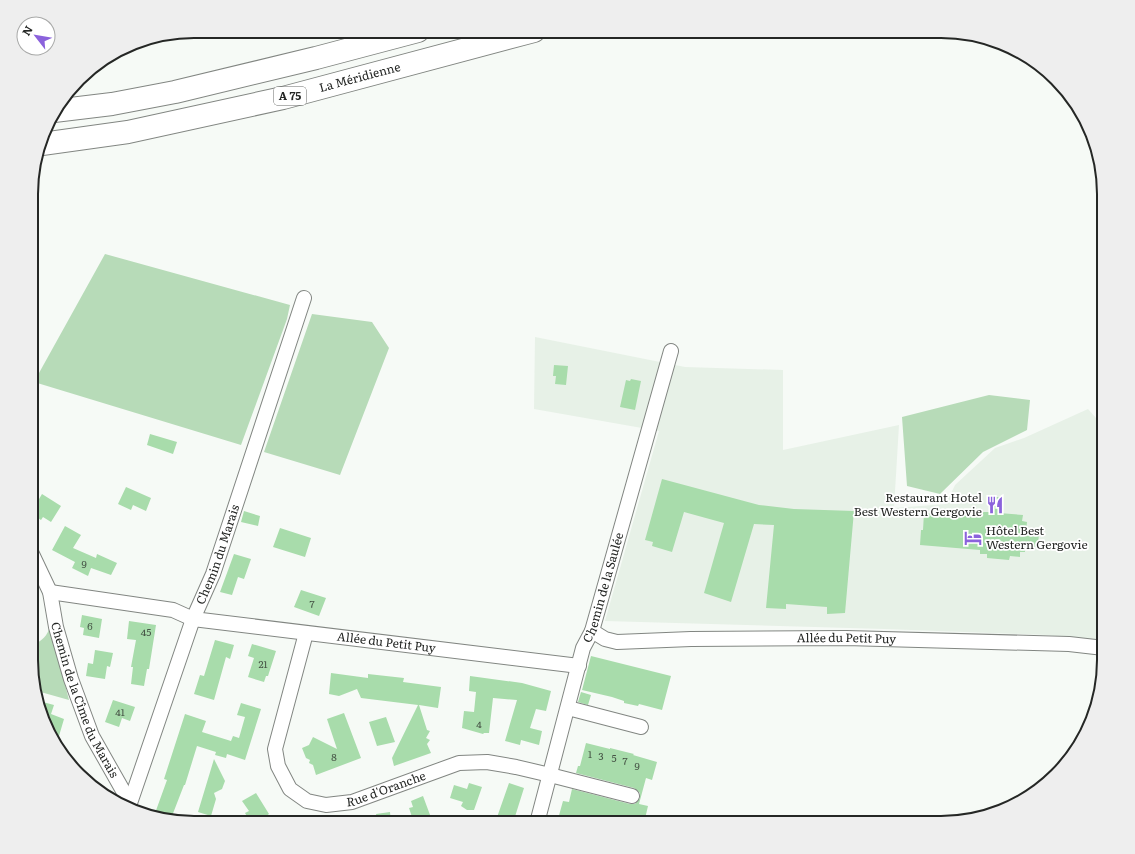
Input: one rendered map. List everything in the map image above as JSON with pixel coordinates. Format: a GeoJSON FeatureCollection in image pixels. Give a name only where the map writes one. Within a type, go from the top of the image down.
{"type":"FeatureCollection","features":[{"type":"Feature","properties":{"kind":"highway"},"geometry":{"type":"LineString","coordinates":[[62,110],[112,104],[174,92],[316,58],[392,38]]}},
{"type":"Feature","properties":{"kind":"highway","name":"La Méridienne"},"geometry":{"type":"LineString","coordinates":[[46,143],[128,132],[275,99],[507,38]]}},
{"type":"Feature","properties":{"kind":"street","name":"Chemin du Marais"},"geometry":{"type":"LineString","coordinates":[[130,802],[193,619],[213,574],[304,298]]}},
{"type":"Feature","properties":{"kind":"street","name":"Chemin de la Saulée"},"geometry":{"type":"LineString","coordinates":[[539,816],[583,648],[592,631],[671,351]]}},
{"type":"Feature","properties":{"kind":"street","name":"Chemin de la Cîme du Marais"},"geometry":{"type":"LineString","coordinates":[[38,567],[50,592],[56,627],[70,679],[92,736],[126,800]]}},
{"type":"Feature","properties":{"kind":"street"},"geometry":{"type":"LineString","coordinates":[[50,592],[173,610],[193,619]]}},
{"type":"Feature","properties":{"kind":"street","name":"Allée du Petit Puy"},"geometry":{"type":"LineString","coordinates":[[193,619],[579,666]]}},
{"type":"Feature","properties":{"kind":"street","name":"Allée du Petit Puy"},"geometry":{"type":"LineString","coordinates":[[592,631],[605,639],[617,642],[691,639],[846,638],[1069,644],[1097,647]]}},
{"type":"Feature","properties":{"kind":"street","name":"Rue d'Oranche"},"geometry":{"type":"LineString","coordinates":[[306,633],[275,748],[278,766],[290,789],[307,800],[326,805],[352,802],[459,763],[487,762],[550,774],[632,796]]}},
{"type":"Feature","properties":{"kind":"street"},"geometry":{"type":"LineString","coordinates":[[568,708],[641,727]]}},
{"type":"Feature","properties":{"kind":"shaded area"},"geometry":{"type":"Polygon","coordinates":[[[535,337],[685,367],[783,370],[783,450],[899,425],[894,508],[946,504],[955,485],[995,448],[1024,438],[1088,409],[1097,419],[1097,640],[1047,635],[605,621],[659,431],[534,409],[535,337]]]}},
{"type":"Feature","properties":{"kind":"green space"},"geometry":{"type":"Polygon","coordinates":[[[105,254],[290,305],[287,319],[241,445],[38,383],[38,375],[105,254]]]}},
{"type":"Feature","properties":{"kind":"green space"},"geometry":{"type":"Polygon","coordinates":[[[312,314],[372,322],[389,348],[340,475],[264,452],[312,314]]]}},
{"type":"Feature","properties":{"kind":"green space"},"geometry":{"type":"Polygon","coordinates":[[[989,395],[1030,400],[1027,430],[983,452],[940,494],[907,486],[902,417],[989,395]]]}},
{"type":"Feature","properties":{"kind":"green space"},"geometry":{"type":"Polygon","coordinates":[[[50,625],[69,700],[41,692],[38,671],[38,642],[44,638],[50,625]]]}},
{"type":"Feature","properties":{"kind":"building"},"geometry":{"type":"Polygon","coordinates":[[[554,365],[568,366],[566,385],[555,384],[556,376],[553,376],[554,365]]]}},
{"type":"Feature","properties":{"kind":"building"},"geometry":{"type":"Polygon","coordinates":[[[631,379],[641,381],[635,410],[620,407],[626,380],[630,381],[631,379]]]}},
{"type":"Feature","properties":{"kind":"building"},"geometry":{"type":"Polygon","coordinates":[[[150,434],[177,442],[173,454],[147,445],[150,434]]]}},
{"type":"Feature","properties":{"kind":"building"},"geometry":{"type":"Polygon","coordinates":[[[662,479],[759,505],[794,509],[854,511],[845,613],[827,614],[827,607],[786,604],[786,609],[766,608],[774,525],[754,524],[731,602],[704,593],[724,523],[684,512],[672,552],[652,546],[653,542],[645,540],[662,479]]]}},
{"type":"Feature","properties":{"kind":"building"},"geometry":{"type":"Polygon","coordinates":[[[126,487],[151,498],[146,511],[133,505],[131,510],[118,504],[126,487]]]}},
{"type":"Feature","properties":{"kind":"building"},"geometry":{"type":"Polygon","coordinates":[[[42,494],[61,506],[51,522],[43,517],[41,520],[38,518],[38,501],[42,494]]]}},
{"type":"Feature","properties":{"kind":"building","name":"Hôtel Best Western Gergovie"},"geometry":{"type":"Polygon","coordinates":[[[990,497],[1000,497],[999,513],[1023,515],[1022,521],[1027,522],[1026,531],[1039,532],[1038,547],[1025,546],[1025,552],[1020,552],[1020,557],[1010,556],[1009,560],[987,558],[987,554],[980,554],[980,550],[920,545],[924,513],[982,517],[983,512],[989,512],[990,497]]]}},
{"type":"Feature","properties":{"kind":"building"},"geometry":{"type":"Polygon","coordinates":[[[244,511],[260,516],[258,526],[241,522],[244,511]]]}},
{"type":"Feature","properties":{"kind":"building"},"geometry":{"type":"Polygon","coordinates":[[[65,526],[81,535],[73,548],[96,558],[97,554],[117,563],[111,575],[91,568],[88,576],[72,568],[75,562],[52,550],[65,526]]]}},
{"type":"Feature","properties":{"kind":"building"},"geometry":{"type":"Polygon","coordinates":[[[280,528],[311,538],[305,557],[273,547],[280,528]]]}},
{"type":"Feature","properties":{"kind":"building"},"geometry":{"type":"Polygon","coordinates":[[[234,554],[251,559],[244,579],[238,577],[232,595],[220,592],[234,554]]]}},
{"type":"Feature","properties":{"kind":"building"},"geometry":{"type":"Polygon","coordinates":[[[301,590],[326,598],[319,616],[294,607],[301,590]]]}},
{"type":"Feature","properties":{"kind":"building"},"geometry":{"type":"Polygon","coordinates":[[[82,615],[102,619],[99,638],[83,635],[84,628],[80,627],[82,615]]]}},
{"type":"Feature","properties":{"kind":"building"},"geometry":{"type":"Polygon","coordinates":[[[129,621],[156,625],[149,669],[147,669],[144,686],[131,684],[133,667],[131,667],[136,640],[127,639],[129,621]]]}},
{"type":"Feature","properties":{"kind":"building"},"geometry":{"type":"Polygon","coordinates":[[[215,640],[234,645],[230,659],[226,657],[214,700],[194,694],[200,675],[204,676],[215,640]]]}},
{"type":"Feature","properties":{"kind":"building"},"geometry":{"type":"Polygon","coordinates":[[[252,644],[276,651],[268,676],[266,676],[264,682],[248,677],[254,658],[248,656],[252,644]]]}},
{"type":"Feature","properties":{"kind":"building"},"geometry":{"type":"Polygon","coordinates":[[[95,650],[113,653],[110,667],[107,666],[105,679],[86,676],[88,663],[93,664],[95,650]]]}},
{"type":"Feature","properties":{"kind":"building"},"geometry":{"type":"Polygon","coordinates":[[[591,656],[671,676],[662,710],[639,704],[638,706],[624,703],[624,701],[612,697],[582,690],[591,656]]]}},
{"type":"Feature","properties":{"kind":"building"},"geometry":{"type":"Polygon","coordinates":[[[331,673],[368,678],[368,674],[404,678],[403,682],[441,687],[438,708],[419,705],[427,730],[430,731],[426,738],[430,740],[427,744],[431,753],[394,766],[392,758],[418,705],[361,698],[357,689],[339,696],[329,694],[331,673]]]}},
{"type":"Feature","properties":{"kind":"building"},"geometry":{"type":"Polygon","coordinates":[[[470,676],[522,683],[551,691],[546,711],[536,709],[530,728],[542,731],[539,745],[521,740],[520,745],[505,741],[517,700],[493,698],[489,733],[483,734],[462,728],[464,711],[474,712],[476,692],[469,691],[470,676]]]}},
{"type":"Feature","properties":{"kind":"building"},"geometry":{"type":"Polygon","coordinates":[[[581,692],[591,695],[588,705],[578,702],[581,692]]]}},
{"type":"Feature","properties":{"kind":"building"},"geometry":{"type":"Polygon","coordinates":[[[113,700],[135,707],[130,721],[122,718],[119,727],[105,722],[113,700]]]}},
{"type":"Feature","properties":{"kind":"building"},"geometry":{"type":"Polygon","coordinates":[[[43,702],[54,705],[51,714],[64,719],[59,736],[54,729],[43,702]]]}},
{"type":"Feature","properties":{"kind":"building"},"geometry":{"type":"Polygon","coordinates":[[[241,703],[261,709],[245,760],[227,754],[226,758],[215,755],[216,752],[197,746],[185,785],[172,815],[156,812],[167,780],[164,779],[185,714],[206,721],[202,732],[231,741],[233,736],[239,738],[245,717],[237,715],[241,703]]]}},
{"type":"Feature","properties":{"kind":"building"},"geometry":{"type":"Polygon","coordinates":[[[344,713],[361,758],[316,775],[313,765],[309,763],[310,760],[306,758],[302,748],[309,745],[313,737],[337,749],[327,719],[344,713]]]}},
{"type":"Feature","properties":{"kind":"building"},"geometry":{"type":"Polygon","coordinates":[[[386,717],[395,742],[377,746],[369,722],[386,717]]]}},
{"type":"Feature","properties":{"kind":"building"},"geometry":{"type":"Polygon","coordinates":[[[586,743],[634,754],[633,755],[657,762],[652,780],[646,778],[639,804],[648,806],[646,816],[559,816],[563,801],[569,802],[572,789],[630,804],[635,804],[640,798],[640,793],[634,788],[576,773],[578,766],[580,766],[586,743]]]}},
{"type":"Feature","properties":{"kind":"building"},"geometry":{"type":"Polygon","coordinates":[[[214,759],[225,781],[222,789],[214,793],[216,799],[211,816],[198,812],[214,759]]]}},
{"type":"Feature","properties":{"kind":"building"},"geometry":{"type":"Polygon","coordinates":[[[469,783],[482,787],[474,810],[467,810],[461,806],[463,802],[450,798],[454,785],[467,789],[469,783]]]}},
{"type":"Feature","properties":{"kind":"building"},"geometry":{"type":"Polygon","coordinates":[[[509,783],[524,788],[515,816],[497,816],[509,783]]]}},
{"type":"Feature","properties":{"kind":"building"},"geometry":{"type":"Polygon","coordinates":[[[256,793],[269,814],[266,816],[247,816],[245,813],[249,811],[242,801],[256,793]]]}},
{"type":"Feature","properties":{"kind":"building"},"geometry":{"type":"Polygon","coordinates":[[[423,796],[430,816],[412,816],[409,808],[413,807],[411,801],[423,796]]]}},
{"type":"Feature","properties":{"kind":"building"},"geometry":{"type":"Polygon","coordinates":[[[390,812],[390,816],[376,816],[376,814],[390,812]]]}},
{"type":"Feature","properties":{"kind":"place","name":"Restaurant Hotel Best Western Gergovie"},"geometry":{"type":"Point","coordinates":[995,505]}},
{"type":"Feature","properties":{"kind":"place","name":"Hôtel Best Western Gergovie"},"geometry":{"type":"Point","coordinates":[973,538]}}]}
